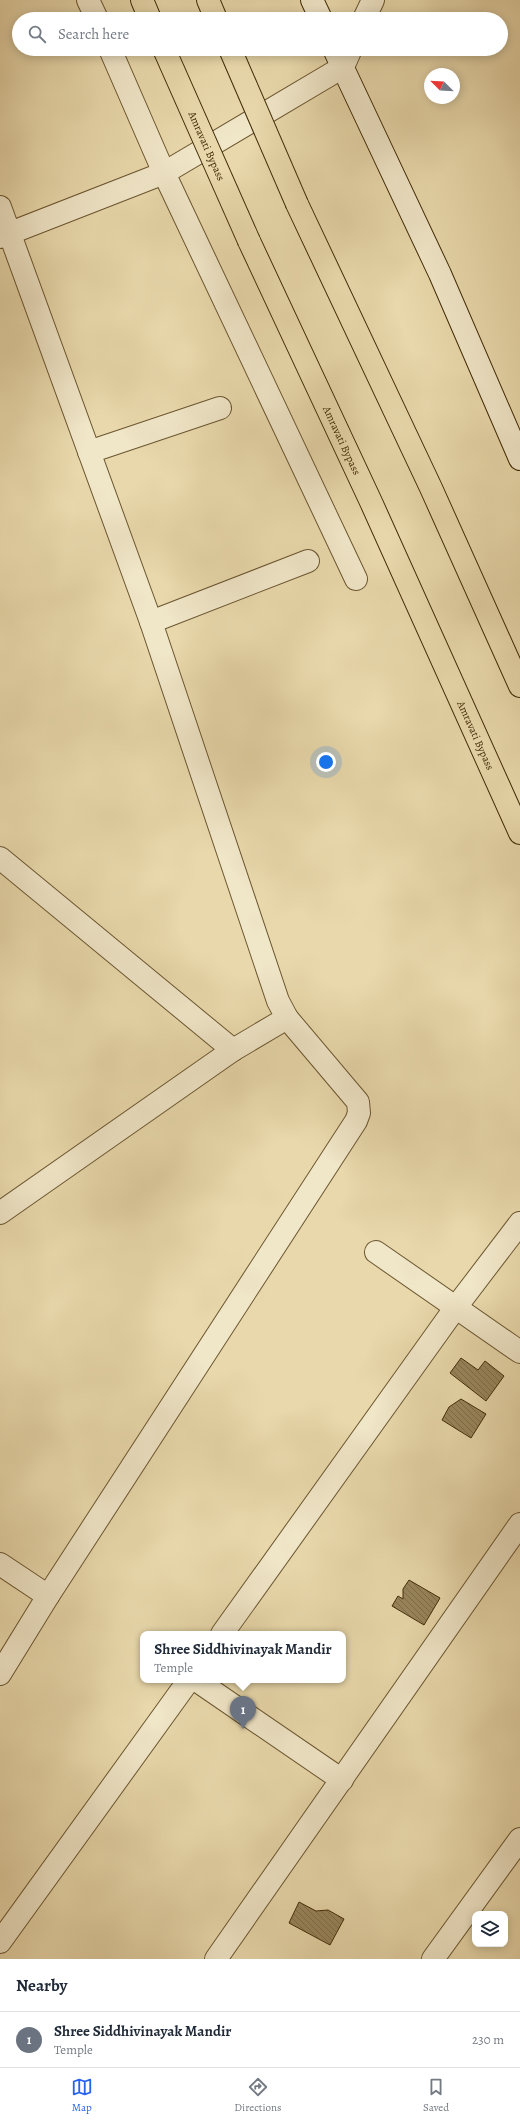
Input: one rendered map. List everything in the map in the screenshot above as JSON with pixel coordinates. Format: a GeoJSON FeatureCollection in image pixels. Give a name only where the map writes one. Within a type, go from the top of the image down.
{"type":"FeatureCollection","features":[{"type":"Feature","properties":{"kind":"highway"},"geometry":{"type":"LineString","coordinates":[[142,0],[147,12]]}},
{"type":"Feature","properties":{"kind":"highway"},"geometry":{"type":"LineString","coordinates":[[208,0],[213,12]]}},
{"type":"Feature","properties":{"kind":"highway","name":"Amravati Bypass"},"geometry":{"type":"LineString","coordinates":[[167,56],[520,832]]}},
{"type":"Feature","properties":{"kind":"highway"},"geometry":{"type":"LineString","coordinates":[[233,56],[297,204],[431,488],[520,686]]}},
{"type":"Feature","properties":{"kind":"street"},"geometry":{"type":"LineString","coordinates":[[88,0],[94,12]]}},
{"type":"Feature","properties":{"kind":"street"},"geometry":{"type":"LineString","coordinates":[[312,0],[318,12]]}},
{"type":"Feature","properties":{"kind":"street"},"geometry":{"type":"LineString","coordinates":[[367,12],[373,0]]}},
{"type":"Feature","properties":{"kind":"street"},"geometry":{"type":"LineString","coordinates":[[113,56],[164,173],[356,579]]}},
{"type":"Feature","properties":{"kind":"street"},"geometry":{"type":"LineString","coordinates":[[5,236],[164,173],[341,56]]}},
{"type":"Feature","properties":{"kind":"street"},"geometry":{"type":"LineString","coordinates":[[343,56],[520,459]]}},
{"type":"Feature","properties":{"kind":"street"},"geometry":{"type":"LineString","coordinates":[[0,207],[5,236],[89,452],[151,622],[278,1001],[287,1018],[358,1102],[359,1113],[356,1121],[48,1596],[0,1674]]}},
{"type":"Feature","properties":{"kind":"street"},"geometry":{"type":"LineString","coordinates":[[89,452],[220,408]]}},
{"type":"Feature","properties":{"kind":"street"},"geometry":{"type":"LineString","coordinates":[[151,622],[308,561]]}},
{"type":"Feature","properties":{"kind":"street"},"geometry":{"type":"LineString","coordinates":[[4,868],[233,1050]]}},
{"type":"Feature","properties":{"kind":"street"},"geometry":{"type":"LineString","coordinates":[[0,1213],[233,1050],[287,1018]]}},
{"type":"Feature","properties":{"kind":"street"},"geometry":{"type":"LineString","coordinates":[[224,1631],[456,1307],[520,1223]]}},
{"type":"Feature","properties":{"kind":"street"},"geometry":{"type":"LineString","coordinates":[[376,1252],[520,1352]]}},
{"type":"Feature","properties":{"kind":"street"},"geometry":{"type":"LineString","coordinates":[[216,1959],[520,1524]]}},
{"type":"Feature","properties":{"kind":"street"},"geometry":{"type":"LineString","coordinates":[[0,1564],[48,1596]]}},
{"type":"Feature","properties":{"kind":"street"},"geometry":{"type":"LineString","coordinates":[[0,1942],[187,1683]]}},
{"type":"Feature","properties":{"kind":"street"},"geometry":{"type":"LineString","coordinates":[[200,1683],[342,1780]]}},
{"type":"Feature","properties":{"kind":"street"},"geometry":{"type":"LineString","coordinates":[[433,1959],[520,1839]]}},
{"type":"Feature","properties":{"kind":"building"},"geometry":{"type":"Polygon","coordinates":[[[461,1358],[478,1370],[485,1361],[504,1376],[486,1401],[450,1373],[461,1358]]]}},
{"type":"Feature","properties":{"kind":"building"},"geometry":{"type":"Polygon","coordinates":[[[461,1399],[486,1414],[471,1438],[442,1420],[449,1407],[461,1399]]]}},
{"type":"Feature","properties":{"kind":"building"},"geometry":{"type":"Polygon","coordinates":[[[409,1580],[440,1598],[424,1625],[392,1606],[398,1596],[403,1599],[403,1589],[409,1580]]]}},
{"type":"Feature","properties":{"kind":"building"},"geometry":{"type":"Polygon","coordinates":[[[299,1902],[316,1911],[328,1910],[344,1919],[330,1945],[289,1923],[299,1902]]]}},
{"type":"Feature","properties":{"kind":"place","name":"Shree Siddhivinayak Mandir"},"geometry":{"type":"Point","coordinates":[243,1729]}}]}
